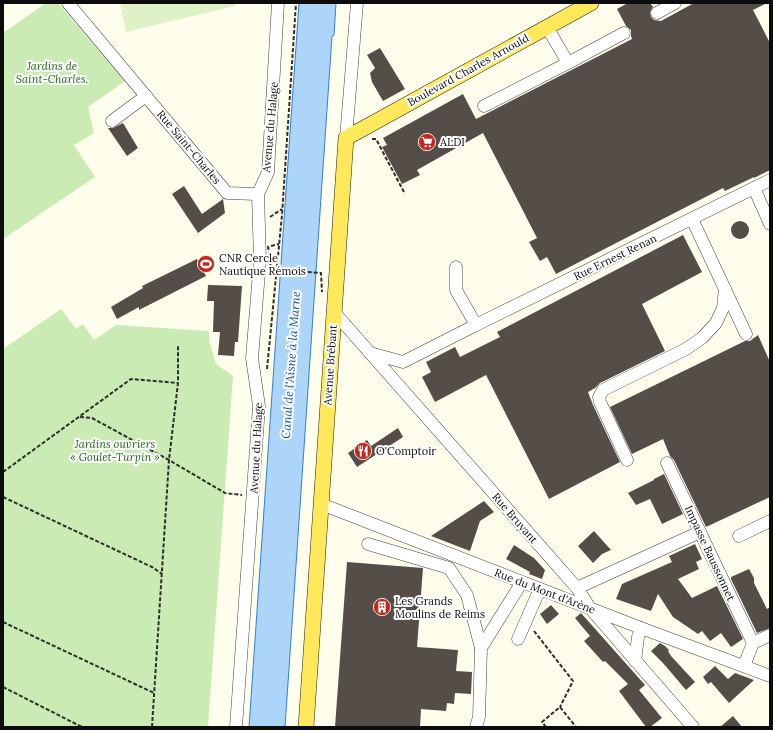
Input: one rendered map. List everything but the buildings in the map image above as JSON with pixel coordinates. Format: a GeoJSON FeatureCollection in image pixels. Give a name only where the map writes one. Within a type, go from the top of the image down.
{"type":"FeatureCollection","features":[{"type":"Feature","properties":{"kind":"main road","name":"Boulevard Charles Arnould"},"geometry":{"type":"LineString","coordinates":[[346,138],[591,3]]}},
{"type":"Feature","properties":{"kind":"main road","name":"Avenue Brébant"},"geometry":{"type":"LineString","coordinates":[[306,727],[346,138]]}},
{"type":"Feature","properties":{"kind":"street","name":"Rue Saint-Charles"},"geometry":{"type":"LineString","coordinates":[[68,3],[227,193],[262,199]]}},
{"type":"Feature","properties":{"kind":"street","name":"Avenue du Halage"},"geometry":{"type":"LineString","coordinates":[[236,727],[259,406],[252,358],[262,233],[262,199],[268,172],[278,3]]}},
{"type":"Feature","properties":{"kind":"street","name":"Avenue Brébant"},"geometry":{"type":"LineString","coordinates":[[346,138],[357,3]]}},
{"type":"Feature","properties":{"kind":"street"},"geometry":{"type":"LineString","coordinates":[[657,13],[675,3]]}},
{"type":"Feature","properties":{"kind":"street"},"geometry":{"type":"LineString","coordinates":[[548,27],[568,63]]}},
{"type":"Feature","properties":{"kind":"street"},"geometry":{"type":"LineString","coordinates":[[484,106],[624,33]]}},
{"type":"Feature","properties":{"kind":"street"},"geometry":{"type":"LineString","coordinates":[[112,122],[146,96]]}},
{"type":"Feature","properties":{"kind":"street","name":"Rue Ernest Renan"},"geometry":{"type":"LineString","coordinates":[[370,353],[403,362],[770,180]]}},
{"type":"Feature","properties":{"kind":"street"},"geometry":{"type":"LineString","coordinates":[[754,188],[770,224]]}},
{"type":"Feature","properties":{"kind":"street"},"geometry":{"type":"LineString","coordinates":[[692,219],[746,334]]}},
{"type":"Feature","properties":{"kind":"street"},"geometry":{"type":"LineString","coordinates":[[456,267],[456,290],[476,325]]}},
{"type":"Feature","properties":{"kind":"street"},"geometry":{"type":"LineString","coordinates":[[627,460],[600,402],[599,397],[603,390],[686,349],[702,338],[716,323],[723,308],[725,289]]}},
{"type":"Feature","properties":{"kind":"street","name":"Rue Bruyant"},"geometry":{"type":"LineString","coordinates":[[334,312],[577,588],[590,608],[693,727]]}},
{"type":"Feature","properties":{"kind":"street","name":"Impasse Baussonnet"},"geometry":{"type":"LineString","coordinates":[[667,463],[753,643]]}},
{"type":"Feature","properties":{"kind":"street","name":"Rue du Mont d'Arène"},"geometry":{"type":"LineString","coordinates":[[321,504],[641,628],[770,676]]}},
{"type":"Feature","properties":{"kind":"street"},"geometry":{"type":"LineString","coordinates":[[739,536],[770,521]]}},
{"type":"Feature","properties":{"kind":"street"},"geometry":{"type":"LineString","coordinates":[[577,588],[700,532]]}},
{"type":"Feature","properties":{"kind":"street"},"geometry":{"type":"LineString","coordinates":[[368,544],[449,568],[467,595],[481,648],[478,717],[476,727]]}},
{"type":"Feature","properties":{"kind":"street"},"geometry":{"type":"LineString","coordinates":[[481,648],[522,582]]}},
{"type":"Feature","properties":{"kind":"street"},"geometry":{"type":"LineString","coordinates":[[518,639],[540,589]]}},
{"type":"Feature","properties":{"kind":"street"},"geometry":{"type":"LineString","coordinates":[[635,661],[638,637],[641,628]]}},
{"type":"Feature","properties":{"kind":"street"},"geometry":{"type":"LineString","coordinates":[[744,666],[753,643],[770,635]]}},
{"type":"Feature","properties":{"kind":"path"},"geometry":{"type":"LineString","coordinates":[[266,373],[280,237],[296,3]]}},
{"type":"Feature","properties":{"kind":"path"},"geometry":{"type":"LineString","coordinates":[[364,128],[367,139],[376,139],[405,194]]}},
{"type":"Feature","properties":{"kind":"path"},"geometry":{"type":"LineString","coordinates":[[268,246],[271,269],[321,273],[322,292]]}},
{"type":"Feature","properties":{"kind":"path"},"geometry":{"type":"LineString","coordinates":[[152,727],[169,460],[178,383],[178,346]]}},
{"type":"Feature","properties":{"kind":"path"},"geometry":{"type":"LineString","coordinates":[[3,472],[131,379],[178,383]]}},
{"type":"Feature","properties":{"kind":"path"},"geometry":{"type":"LineString","coordinates":[[80,417],[92,418],[169,460],[225,493],[253,496]]}},
{"type":"Feature","properties":{"kind":"path"},"geometry":{"type":"LineString","coordinates":[[3,497],[152,567],[162,574]]}},
{"type":"Feature","properties":{"kind":"path"},"geometry":{"type":"LineString","coordinates":[[526,621],[573,681],[560,708],[542,722],[546,727]]}},
{"type":"Feature","properties":{"kind":"path"},"geometry":{"type":"LineString","coordinates":[[3,622],[154,693]]}},
{"type":"Feature","properties":{"kind":"path"},"geometry":{"type":"LineString","coordinates":[[3,687],[82,727]]}},
{"type":"Feature","properties":{"kind":"path"},"geometry":{"type":"LineString","coordinates":[[560,708],[576,727]]}},
{"type":"Feature","properties":{"kind":"green space","name":"Jardins de Saint-Charles."},"geometry":{"type":"Polygon","coordinates":[[[46,3],[58,3],[125,81],[88,107],[94,133],[74,145],[95,177],[3,239],[3,33],[46,3]]]}},
{"type":"Feature","properties":{"kind":"green space"},"geometry":{"type":"Polygon","coordinates":[[[120,3],[234,3],[235,6],[126,32],[120,3]]]}},
{"type":"Feature","properties":{"kind":"green space","name":"Jardins ouvriers « Goulet-Turpin »"},"geometry":{"type":"Polygon","coordinates":[[[61,309],[76,329],[83,324],[94,340],[116,325],[209,331],[209,340],[216,364],[233,376],[208,727],[3,727],[3,349],[61,309]]]}},
{"type":"Feature","properties":{"kind":"water","name":"Canal de l'Aisne à la Marne"},"geometry":{"type":"Polygon","coordinates":[[[299,3],[336,3],[334,35],[332,36],[285,727],[249,727],[299,3]]]}},
{"type":"Feature","properties":{"kind":"place","name":"ALDI"},"geometry":{"type":"Point","coordinates":[427,142]}},
{"type":"Feature","properties":{"kind":"place","name":"CNR Cercle Nautique Rémois"},"geometry":{"type":"Point","coordinates":[206,264]}},
{"type":"Feature","properties":{"kind":"place","name":"O'Comptoir"},"geometry":{"type":"Point","coordinates":[363,451]}},
{"type":"Feature","properties":{"kind":"place","name":"Les Grands Moulins de Reims"},"geometry":{"type":"Point","coordinates":[382,607]}}]}
